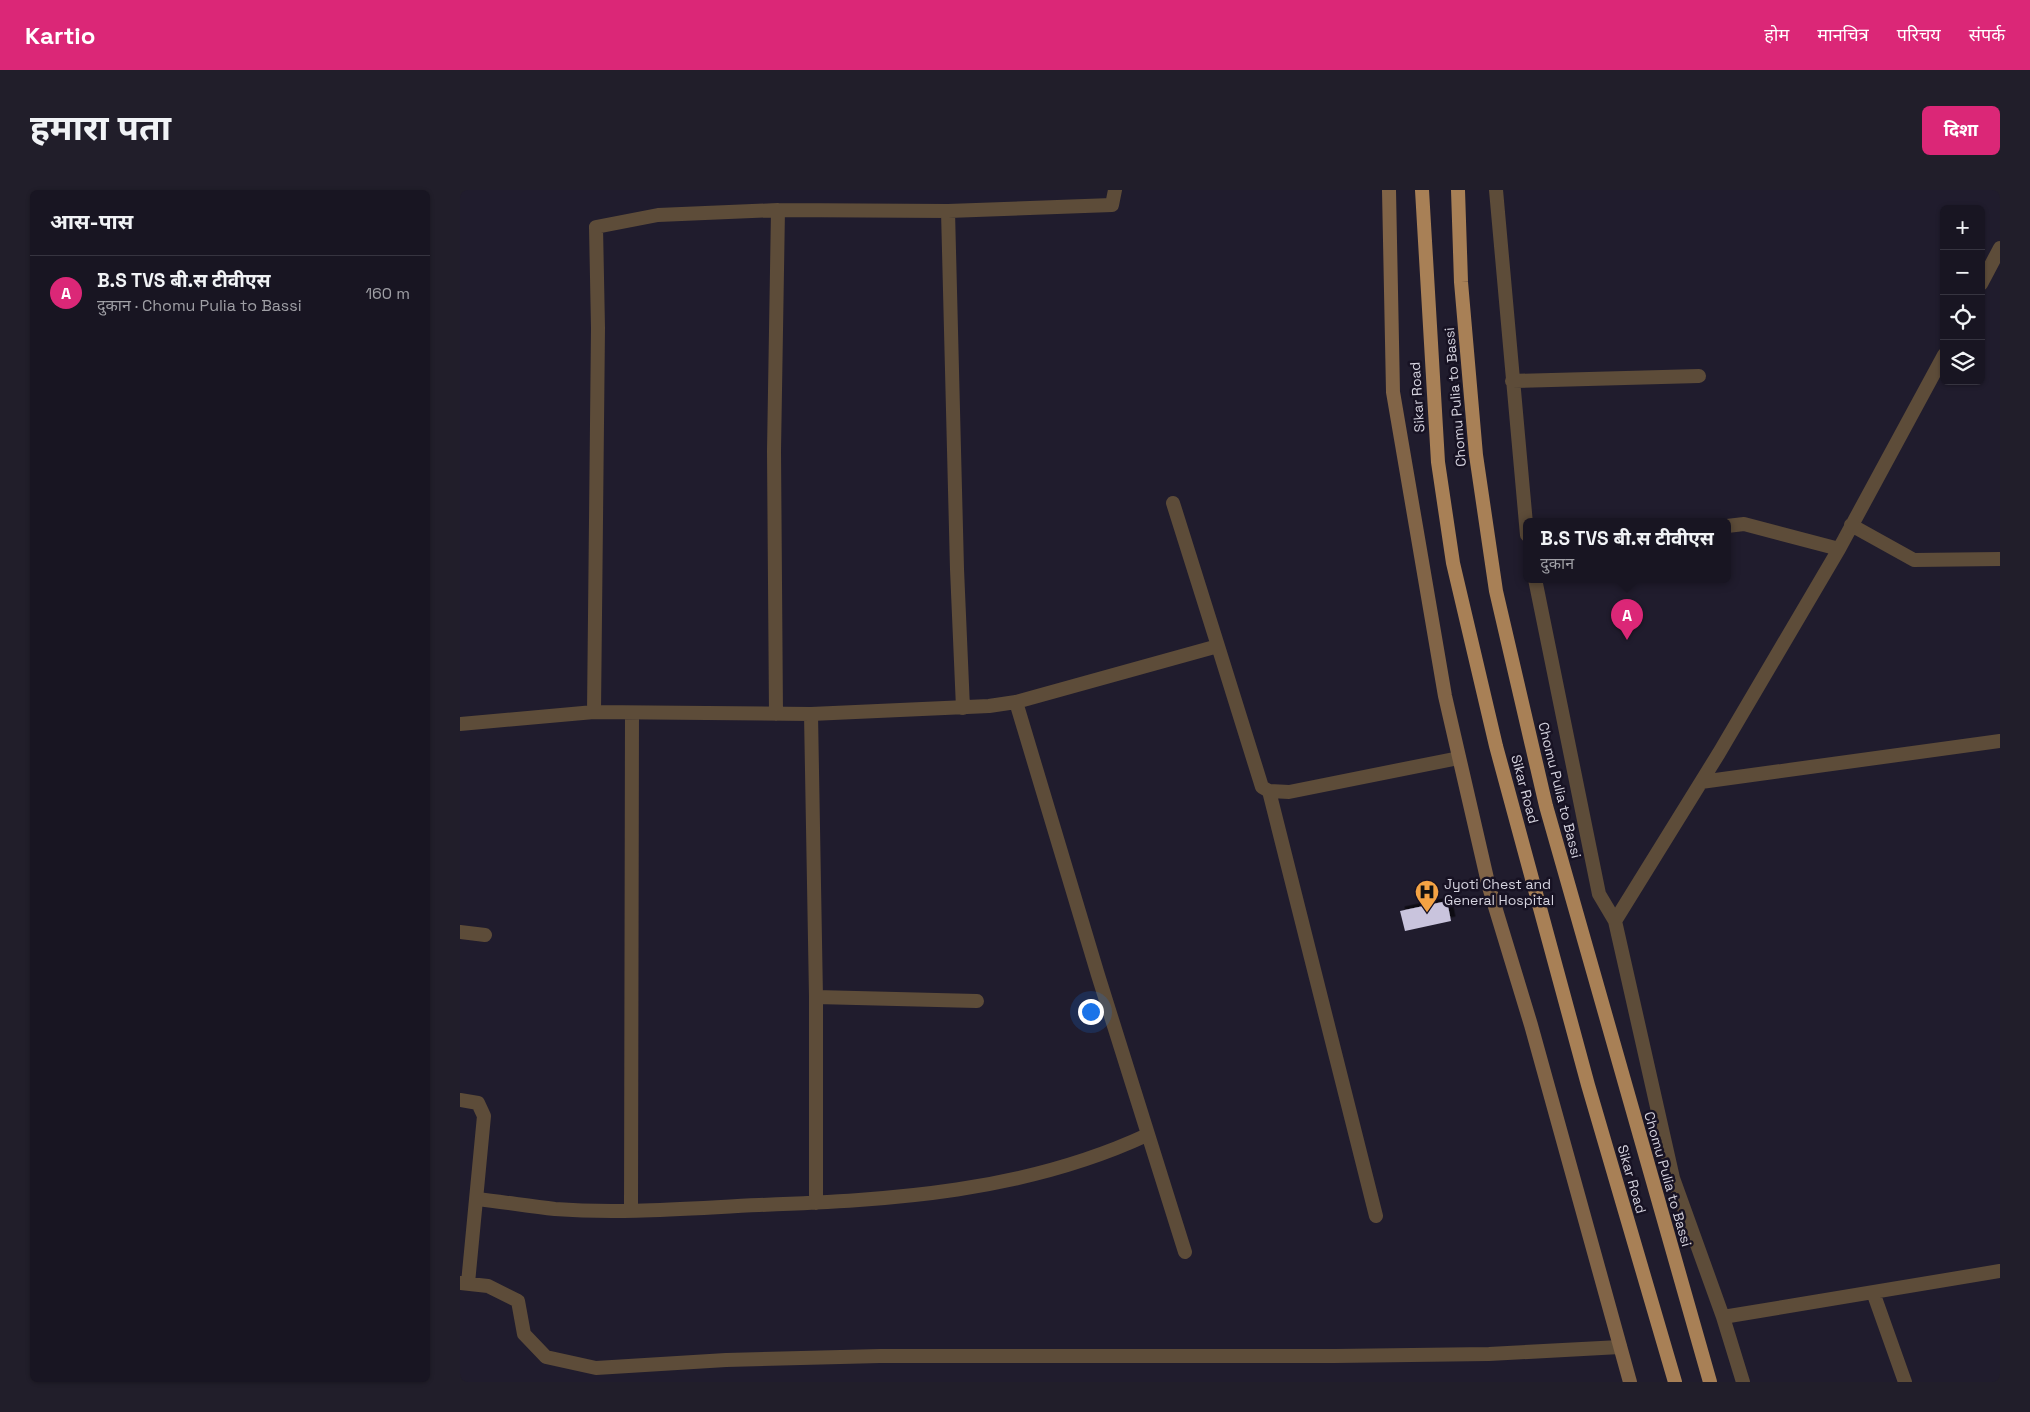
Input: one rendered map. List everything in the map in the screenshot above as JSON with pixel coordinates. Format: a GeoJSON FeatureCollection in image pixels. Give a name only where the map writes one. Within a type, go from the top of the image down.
{"type":"FeatureCollection","features":[{"type":"Feature","properties":{"kind":"highway","name":"Sikar Road"},"geometry":{"type":"LineString","coordinates":[[1422,190],[1438,462],[1453,563],[1501,765],[1588,1085],[1675,1382]]}},
{"type":"Feature","properties":{"kind":"highway","name":"Chomu Pulia to Bassi"},"geometry":{"type":"LineString","coordinates":[[1458,190],[1461,282],[1476,454],[1496,592],[1546,806],[1710,1382]]}},
{"type":"Feature","properties":{"kind":"main road"},"geometry":{"type":"LineString","coordinates":[[1388,190],[1393,392],[1444,696],[1489,887],[1531,1025],[1630,1382]]}},
{"type":"Feature","properties":{"kind":"street"},"geometry":{"type":"LineString","coordinates":[[594,712],[598,328],[596,227],[658,215],[778,210],[948,211],[1112,205],[1115,190]]}},
{"type":"Feature","properties":{"kind":"street"},"geometry":{"type":"LineString","coordinates":[[1496,190],[1525,518]]}},
{"type":"Feature","properties":{"kind":"street"},"geometry":{"type":"LineString","coordinates":[[776,714],[774,450],[778,210]]}},
{"type":"Feature","properties":{"kind":"street"},"geometry":{"type":"LineString","coordinates":[[948,211],[957,569],[963,708]]}},
{"type":"Feature","properties":{"kind":"street"},"geometry":{"type":"LineString","coordinates":[[1985,276],[2000,248]]}},
{"type":"Feature","properties":{"kind":"street"},"geometry":{"type":"LineString","coordinates":[[1615,921],[1701,782],[1839,549],[1940,363]]}},
{"type":"Feature","properties":{"kind":"street"},"geometry":{"type":"LineString","coordinates":[[1512,381],[1699,376]]}},
{"type":"Feature","properties":{"kind":"street"},"geometry":{"type":"LineString","coordinates":[[1173,503],[1262,787],[1269,791],[1289,792],[1459,758]]}},
{"type":"Feature","properties":{"kind":"street"},"geometry":{"type":"LineString","coordinates":[[1731,526],[1744,524],[1839,549]]}},
{"type":"Feature","properties":{"kind":"street"},"geometry":{"type":"LineString","coordinates":[[1851,525],[1914,560],[2000,559]]}},
{"type":"Feature","properties":{"kind":"street"},"geometry":{"type":"LineString","coordinates":[[1535,583],[1599,894],[1615,921],[1673,1178],[1723,1317],[1743,1382]]}},
{"type":"Feature","properties":{"kind":"street"},"geometry":{"type":"LineString","coordinates":[[460,724],[594,712],[811,714],[963,708],[1016,702],[1218,646]]}},
{"type":"Feature","properties":{"kind":"street"},"geometry":{"type":"LineString","coordinates":[[1016,702],[1147,1135],[1185,1252]]}},
{"type":"Feature","properties":{"kind":"street"},"geometry":{"type":"LineString","coordinates":[[631,1210],[632,713]]}},
{"type":"Feature","properties":{"kind":"street"},"geometry":{"type":"LineString","coordinates":[[811,714],[816,997],[816,1203]]}},
{"type":"Feature","properties":{"kind":"street"},"geometry":{"type":"LineString","coordinates":[[1701,782],[2000,741]]}},
{"type":"Feature","properties":{"kind":"street"},"geometry":{"type":"LineString","coordinates":[[1269,791],[1376,1216]]}},
{"type":"Feature","properties":{"kind":"street"},"geometry":{"type":"LineString","coordinates":[[460,932],[485,935]]}},
{"type":"Feature","properties":{"kind":"street"},"geometry":{"type":"LineString","coordinates":[[816,997],[977,1002]]}},
{"type":"Feature","properties":{"kind":"street"},"geometry":{"type":"LineString","coordinates":[[460,1100],[478,1103],[484,1116],[477,1199],[464,1283],[488,1286],[518,1301],[524,1334],[546,1357],[596,1368],[726,1360],[880,1356],[1335,1356],[1489,1354],[1620,1347]]}},
{"type":"Feature","properties":{"kind":"street"},"geometry":{"type":"LineString","coordinates":[[477,1199],[557,1209],[631,1210],[816,1203],[976,1188],[1105,1154],[1147,1135]]}},
{"type":"Feature","properties":{"kind":"street"},"geometry":{"type":"LineString","coordinates":[[1723,1317],[2000,1271]]}},
{"type":"Feature","properties":{"kind":"street"},"geometry":{"type":"LineString","coordinates":[[1873,1292],[1905,1382]]}},
{"type":"Feature","properties":{"kind":"building"},"geometry":{"type":"Polygon","coordinates":[[[1447,901],[1451,921],[1405,931],[1400,911],[1447,901]]]}},
{"type":"Feature","properties":{"kind":"place","name":"B.S TVS बी.स टीवीएस"},"geometry":{"type":"Point","coordinates":[1627,640]}},
{"type":"Feature","properties":{"kind":"place","name":"Jyoti Chest and General Hospital"},"geometry":{"type":"Point","coordinates":[1427,913]}}]}
